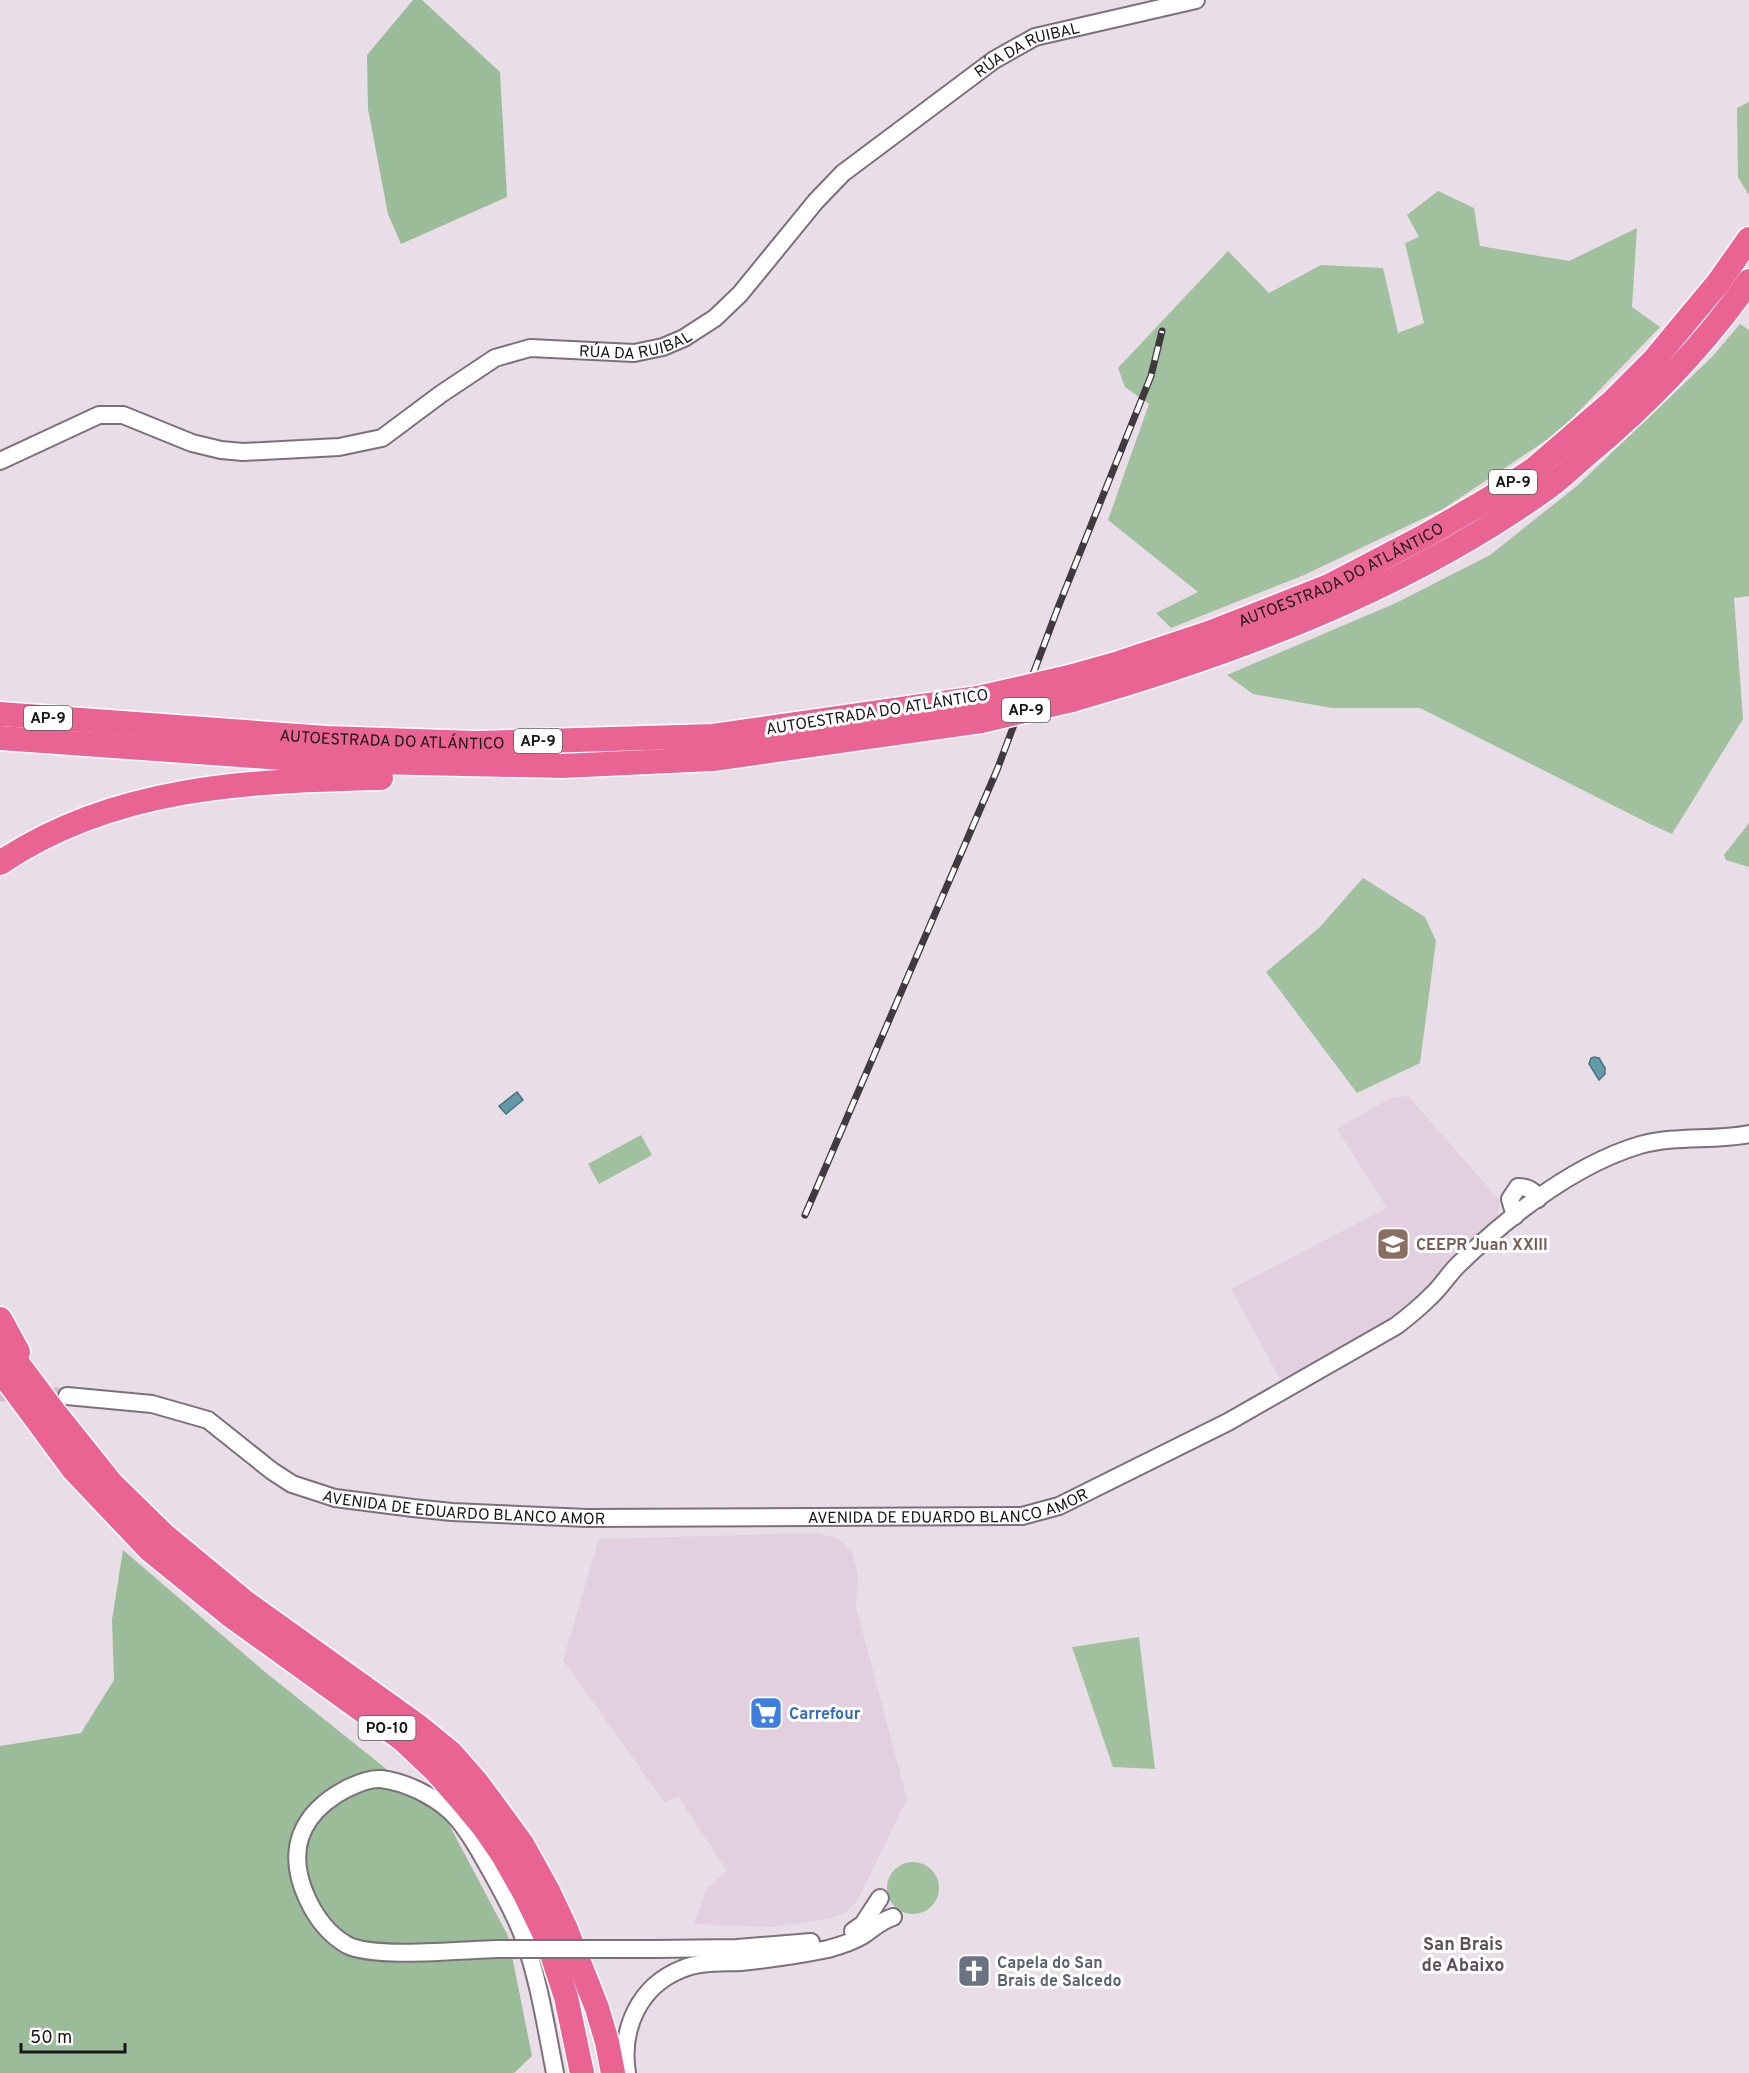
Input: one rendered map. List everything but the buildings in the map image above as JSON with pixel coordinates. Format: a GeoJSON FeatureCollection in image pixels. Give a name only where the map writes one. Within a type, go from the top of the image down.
{"type":"FeatureCollection","features":[{"type":"Feature","properties":{"kind":"highway","name":"AUTOESTRADA DO ATLÁNTICO"},"geometry":{"type":"LineString","coordinates":[[1213,644],[1441,527],[1533,469],[1613,401],[1654,360],[1718,283],[1749,239]]}},
{"type":"Feature","properties":{"kind":"highway","name":"AUTOESTRADA DO ATLÁNTICO"},"geometry":{"type":"LineString","coordinates":[[0,738],[324,761],[562,766],[713,759],[979,709],[1070,688],[1338,605],[1424,563],[1498,520],[1544,490],[1629,419],[1720,319],[1749,281]]}},
{"type":"Feature","properties":{"kind":"highway"},"geometry":{"type":"LineString","coordinates":[[0,704],[97,721]]}},
{"type":"Feature","properties":{"kind":"highway","name":"AUTOESTRADA DO ATLÁNTICO"},"geometry":{"type":"LineString","coordinates":[[0,714],[326,738],[488,742],[713,736],[979,709]]}},
{"type":"Feature","properties":{"kind":"highway"},"geometry":{"type":"LineString","coordinates":[[0,862],[78,822],[144,800],[186,791],[326,779],[514,778],[562,766]]}},
{"type":"Feature","properties":{"kind":"highway"},"geometry":{"type":"LineString","coordinates":[[0,1320],[59,1402]]}},
{"type":"Feature","properties":{"kind":"highway","name":"PO-10"},"geometry":{"type":"LineString","coordinates":[[0,1340],[59,1402],[111,1483],[165,1535],[245,1602],[418,1726],[451,1753],[478,1784],[522,1844],[547,1889],[578,1960],[592,2016],[602,2073]]}},
{"type":"Feature","properties":{"kind":"highway","name":"PO-10"},"geometry":{"type":"LineString","coordinates":[[0,1370],[74,1470],[150,1550],[230,1615],[402,1739],[436,1771],[464,1803],[503,1855],[547,1939],[566,1997],[582,2073]]}},
{"type":"Feature","properties":{"kind":"highway"},"geometry":{"type":"LineString","coordinates":[[578,1960],[608,2042],[613,2073]]}},
{"type":"Feature","properties":{"kind":"street","name":"RÚA DA RUIBAL"},"geometry":{"type":"LineString","coordinates":[[0,461],[99,415],[123,415],[192,443],[221,450],[243,452],[339,447],[382,438],[441,394],[495,358],[530,348],[634,353],[663,347],[684,338],[715,318],[740,294],[816,201],[843,173],[994,60],[1035,37],[1196,0]]}},
{"type":"Feature","properties":{"kind":"street","name":"AVENIDA DE EDUARDO BLANCO AMOR"},"geometry":{"type":"LineString","coordinates":[[59,1402],[152,1404],[208,1420],[292,1484],[335,1498],[402,1507],[452,1512],[587,1518],[1022,1516],[1059,1506],[1228,1422],[1396,1326],[1432,1295],[1457,1266],[1515,1216],[1510,1199],[1518,1187],[1525,1187],[1535,1192],[1538,1199],[1562,1181],[1598,1161],[1642,1145],[1678,1138],[1749,1134]]}},
{"type":"Feature","properties":{"kind":"street"},"geometry":{"type":"LineString","coordinates":[[555,2073],[541,1998],[523,1936],[494,1876],[471,1838],[451,1813],[435,1800],[414,1788],[380,1779],[359,1783],[331,1797],[314,1811],[301,1836],[296,1863],[313,1913],[327,1931],[349,1946],[376,1952],[496,1949],[674,1949],[737,1948],[806,1943],[851,1932],[862,1924],[880,1898]]}},
{"type":"Feature","properties":{"kind":"street"},"geometry":{"type":"LineString","coordinates":[[627,2073],[625,2045],[631,2020],[644,1997],[661,1981],[683,1968],[702,1964],[779,1958],[830,1948],[863,1935],[879,1922],[892,1917]]}},
{"type":"Feature","properties":{"kind":"shaded area","name":"CEEPR Juan XXIII"},"geometry":{"type":"Polygon","coordinates":[[[1408,1096],[1500,1201],[1498,1217],[1439,1272],[1413,1305],[1282,1382],[1231,1289],[1387,1208],[1337,1129],[1390,1098],[1408,1096]]]}},
{"type":"Feature","properties":{"kind":"shaded area"},"geometry":{"type":"Polygon","coordinates":[[[818,1533],[838,1539],[852,1552],[858,1574],[856,1607],[907,1799],[857,1901],[845,1913],[831,1918],[773,1927],[694,1924],[706,1890],[727,1871],[678,1796],[665,1803],[563,1660],[599,1539],[818,1533]]]}},
{"type":"Feature","properties":{"kind":"green space"},"geometry":{"type":"Polygon","coordinates":[[[413,0],[422,0],[500,72],[507,197],[401,244],[388,214],[368,109],[367,55],[413,0]]]}},
{"type":"Feature","properties":{"kind":"green space"},"geometry":{"type":"Polygon","coordinates":[[[1749,102],[1748,194],[1738,177],[1737,108],[1749,102]]]}},
{"type":"Feature","properties":{"kind":"green space"},"geometry":{"type":"Polygon","coordinates":[[[1438,191],[1474,208],[1480,246],[1569,261],[1637,228],[1632,307],[1660,327],[1560,431],[1443,509],[1304,575],[1171,628],[1156,613],[1198,592],[1108,520],[1149,404],[1125,387],[1118,368],[1228,251],[1269,293],[1321,265],[1383,268],[1398,333],[1424,323],[1405,243],[1419,237],[1407,215],[1438,191]]]}},
{"type":"Feature","properties":{"kind":"green space"},"geometry":{"type":"Polygon","coordinates":[[[1740,324],[1749,330],[1749,596],[1734,598],[1743,719],[1672,834],[1420,708],[1332,708],[1253,694],[1227,675],[1396,603],[1490,555],[1577,486],[1712,357],[1740,324]]]}},
{"type":"Feature","properties":{"kind":"green space"},"geometry":{"type":"Polygon","coordinates":[[[1749,823],[1749,867],[1726,860],[1724,855],[1749,823]]]}},
{"type":"Feature","properties":{"kind":"green space"},"geometry":{"type":"Polygon","coordinates":[[[1363,878],[1425,917],[1436,941],[1420,1063],[1357,1093],[1266,972],[1319,928],[1363,878]]]}},
{"type":"Feature","properties":{"kind":"green space"},"geometry":{"type":"Polygon","coordinates":[[[641,1135],[652,1155],[599,1184],[588,1164],[641,1135]]]}},
{"type":"Feature","properties":{"kind":"green space"},"geometry":{"type":"Polygon","coordinates":[[[123,1550],[265,1672],[444,1815],[508,1936],[532,2056],[514,2073],[0,2073],[0,1746],[81,1733],[114,1680],[112,1620],[123,1550]]]}},
{"type":"Feature","properties":{"kind":"green space"},"geometry":{"type":"Polygon","coordinates":[[[1139,1637],[1155,1769],[1113,1767],[1072,1647],[1139,1637]]]}},
{"type":"Feature","properties":{"kind":"green space"},"geometry":{"type":"Polygon","coordinates":[[[913,1862],[927,1866],[935,1874],[939,1888],[935,1902],[927,1910],[913,1914],[899,1910],[891,1902],[887,1888],[891,1874],[899,1866],[913,1862]]]}},
{"type":"Feature","properties":{"kind":"water"},"geometry":{"type":"Polygon","coordinates":[[[1591,1058],[1599,1058],[1605,1068],[1605,1074],[1599,1080],[1589,1064],[1591,1058]]]}},
{"type":"Feature","properties":{"kind":"water"},"geometry":{"type":"Polygon","coordinates":[[[517,1092],[523,1100],[506,1114],[499,1106],[517,1092]]]}},
{"type":"Feature","properties":{"kind":"tunnel"},"geometry":{"type":"LineString","coordinates":[[0,1393],[67,1396]]}},
{"type":"Feature","properties":{"kind":"railway"},"geometry":{"type":"LineString","coordinates":[[805,1215],[997,770],[1059,605],[1151,376],[1162,331]]}},
{"type":"Feature","properties":{"kind":"place","name":"CEEPR Juan XXIII"},"geometry":{"type":"Point","coordinates":[1393,1244]}},
{"type":"Feature","properties":{"kind":"place","name":"Carrefour"},"geometry":{"type":"Point","coordinates":[766,1713]}},
{"type":"Feature","properties":{"kind":"place","name":"Capela do San Brais de Salcedo"},"geometry":{"type":"Point","coordinates":[974,1971]}},
{"type":"Feature","properties":{"kind":"district","name":"San Brais de Abaixo"},"geometry":{"type":"Point","coordinates":[1463,1954]}}]}
